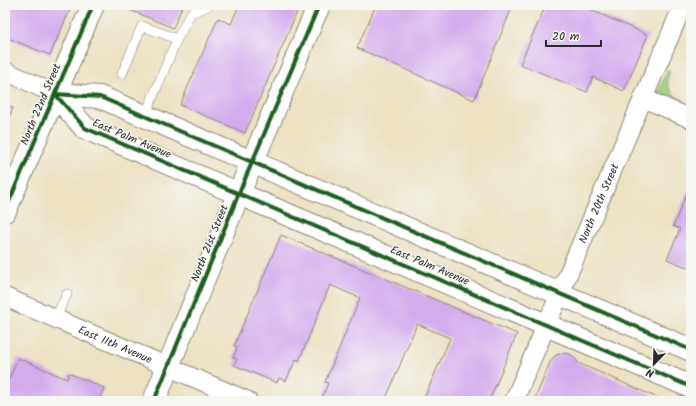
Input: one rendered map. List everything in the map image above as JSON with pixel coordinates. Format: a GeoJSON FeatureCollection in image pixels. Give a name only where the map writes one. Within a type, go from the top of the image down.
{"type":"FeatureCollection","features":[{"type":"Feature","properties":{"kind":"street","name":"North 22nd Street"},"geometry":{"type":"LineString","coordinates":[[5,210],[93,5]]}},
{"type":"Feature","properties":{"kind":"street","name":"North 21st Street"},"geometry":{"type":"LineString","coordinates":[[154,401],[239,193],[319,5]]}},
{"type":"Feature","properties":{"kind":"street","name":"North 20th Street"},"geometry":{"type":"LineString","coordinates":[[514,401],[683,5]]}},
{"type":"Feature","properties":{"kind":"street"},"geometry":{"type":"LineString","coordinates":[[5,71],[55,94],[100,97],[691,350]]}},
{"type":"Feature","properties":{"kind":"street","name":"East Palm Avenue"},"geometry":{"type":"LineString","coordinates":[[55,94],[85,128],[691,387]]}},
{"type":"Feature","properties":{"kind":"street"},"geometry":{"type":"LineString","coordinates":[[643,98],[691,119]]}},
{"type":"Feature","properties":{"kind":"street","name":"East 11th Avenue"},"geometry":{"type":"LineString","coordinates":[[5,297],[248,401]]}},
{"type":"Feature","properties":{"kind":"lane"},"geometry":{"type":"LineString","coordinates":[[145,116],[177,39],[191,13],[208,5]]}},
{"type":"Feature","properties":{"kind":"lane"},"geometry":{"type":"LineString","coordinates":[[122,74],[142,26],[177,39]]}},
{"type":"Feature","properties":{"kind":"lane"},"geometry":{"type":"LineString","coordinates":[[55,318],[67,294]]}},
{"type":"Feature","properties":{"kind":"green space"},"geometry":{"type":"Polygon","coordinates":[[[668,69],[670,71],[668,79],[669,87],[673,94],[680,99],[679,102],[658,92],[668,69]]]}},
{"type":"Feature","properties":{"kind":"building"},"geometry":{"type":"Polygon","coordinates":[[[5,5],[72,5],[50,55],[5,37],[5,5]]]}},
{"type":"Feature","properties":{"kind":"building"},"geometry":{"type":"Polygon","coordinates":[[[118,5],[183,5],[173,28],[118,5]]]}},
{"type":"Feature","properties":{"kind":"building"},"geometry":{"type":"Polygon","coordinates":[[[239,5],[300,5],[245,133],[180,105],[218,18],[231,24],[239,5]]]}},
{"type":"Feature","properties":{"kind":"building"},"geometry":{"type":"Polygon","coordinates":[[[376,5],[513,5],[474,100],[357,48],[376,5]]]}},
{"type":"Feature","properties":{"kind":"building"},"geometry":{"type":"Polygon","coordinates":[[[540,5],[580,5],[648,35],[624,91],[593,77],[587,92],[520,64],[545,7],[540,5]]]}},
{"type":"Feature","properties":{"kind":"building"},"geometry":{"type":"Polygon","coordinates":[[[5,104],[13,108],[5,126],[5,104]]]}},
{"type":"Feature","properties":{"kind":"building"},"geometry":{"type":"Polygon","coordinates":[[[691,183],[691,269],[667,259],[680,229],[673,226],[691,183]]]}},
{"type":"Feature","properties":{"kind":"building"},"geometry":{"type":"Polygon","coordinates":[[[281,235],[517,334],[489,401],[423,401],[450,338],[417,324],[385,401],[328,401],[322,398],[328,383],[325,382],[360,298],[330,285],[299,361],[296,359],[286,381],[279,378],[277,383],[234,365],[237,359],[233,358],[237,347],[234,346],[281,235]]]}},
{"type":"Feature","properties":{"kind":"building"},"geometry":{"type":"Polygon","coordinates":[[[563,353],[570,354],[578,363],[665,401],[534,401],[551,360],[556,355],[563,353]]]}},
{"type":"Feature","properties":{"kind":"building"},"geometry":{"type":"Polygon","coordinates":[[[18,358],[67,379],[69,373],[104,388],[98,401],[5,401],[5,388],[18,358]]]}},
{"type":"Feature","properties":{"kind":"cycle path"},"geometry":{"type":"LineString","coordinates":[[5,211],[93,5]]}},
{"type":"Feature","properties":{"kind":"cycle path"},"geometry":{"type":"LineString","coordinates":[[154,401],[239,193],[319,5]]}},
{"type":"Feature","properties":{"kind":"cycle path"},"geometry":{"type":"LineString","coordinates":[[55,94],[85,128],[691,387]]}},
{"type":"Feature","properties":{"kind":"cycle path"},"geometry":{"type":"LineString","coordinates":[[55,94],[100,97],[691,350]]}}]}
